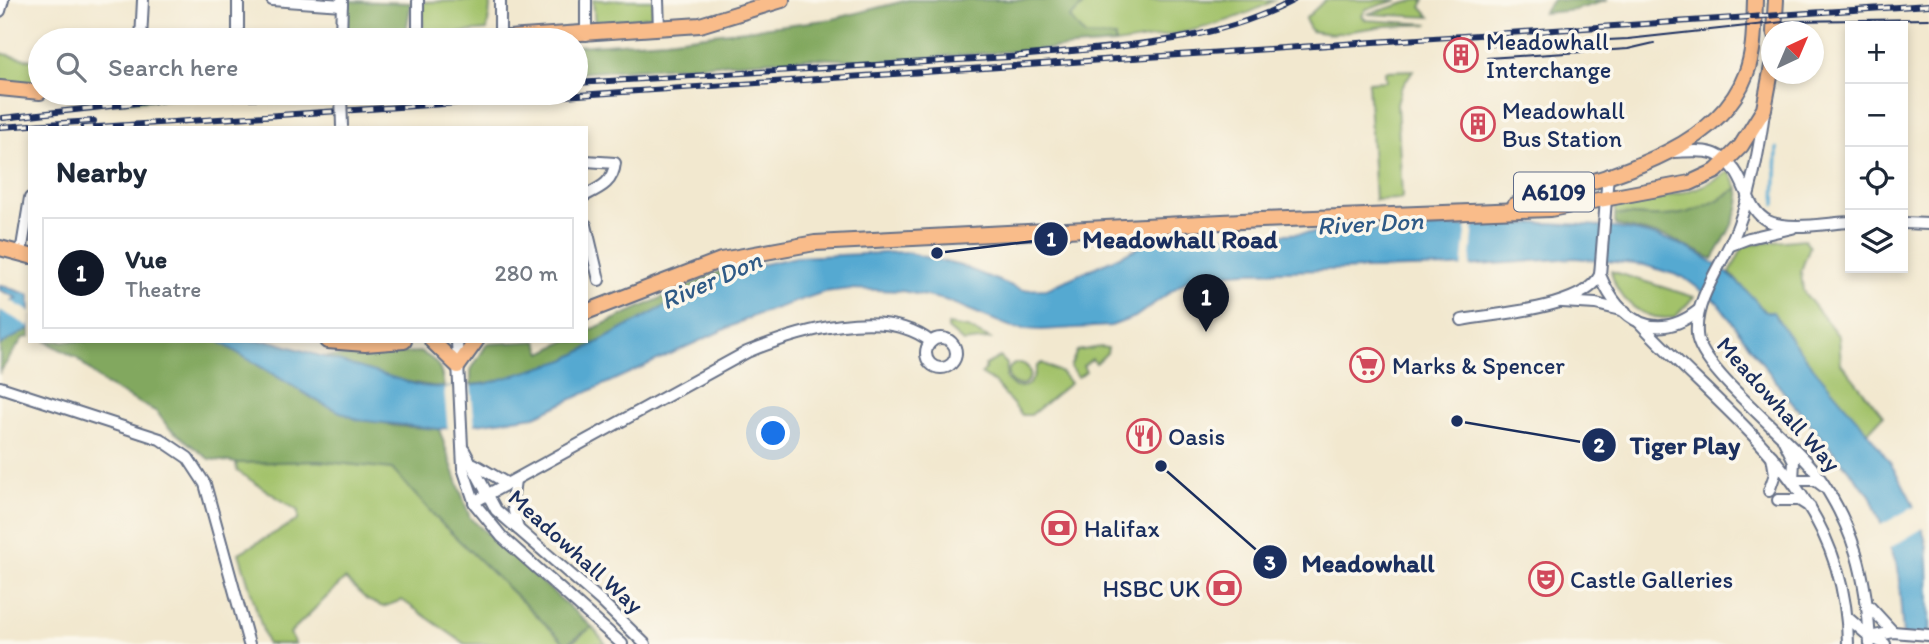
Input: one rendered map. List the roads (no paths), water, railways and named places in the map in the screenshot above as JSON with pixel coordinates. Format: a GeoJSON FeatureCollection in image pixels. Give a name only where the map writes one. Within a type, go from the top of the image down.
{"type":"FeatureCollection","features":[{"type":"Feature","properties":{"kind":"main road","name":"A6109"},"geometry":{"type":"LineString","coordinates":[[1500,210],[1671,152],[1712,124],[1738,90],[1752,48],[1755,0]]}},
{"type":"Feature","properties":{"kind":"main road"},"geometry":{"type":"LineString","coordinates":[[1775,21],[1776,0]]}},
{"type":"Feature","properties":{"kind":"main road"},"geometry":{"type":"LineString","coordinates":[[588,35],[659,29],[727,19],[779,1]]}},
{"type":"Feature","properties":{"kind":"main road","name":"A6109"},"geometry":{"type":"LineString","coordinates":[[588,311],[721,260],[816,243],[1550,209],[1689,183],[1716,171],[1728,161],[1764,109],[1769,84]]}},
{"type":"Feature","properties":{"kind":"main road"},"geometry":{"type":"LineString","coordinates":[[0,88],[28,91]]}},
{"type":"Feature","properties":{"kind":"main road"},"geometry":{"type":"LineString","coordinates":[[0,248],[25,254]]}},
{"type":"Feature","properties":{"kind":"main road"},"geometry":{"type":"LineString","coordinates":[[434,343],[458,371],[475,343]]}},
{"type":"Feature","properties":{"kind":"street"},"geometry":{"type":"LineString","coordinates":[[0,11],[2,0]]}},
{"type":"Feature","properties":{"kind":"street"},"geometry":{"type":"LineString","coordinates":[[143,28],[144,0]]}},
{"type":"Feature","properties":{"kind":"street"},"geometry":{"type":"LineString","coordinates":[[238,0],[238,28]]}},
{"type":"Feature","properties":{"kind":"street"},"geometry":{"type":"LineString","coordinates":[[272,0],[342,2],[341,28]]}},
{"type":"Feature","properties":{"kind":"street"},"geometry":{"type":"LineString","coordinates":[[418,0],[418,28]]}},
{"type":"Feature","properties":{"kind":"street"},"geometry":{"type":"LineString","coordinates":[[500,0],[500,28]]}},
{"type":"Feature","properties":{"kind":"street"},"geometry":{"type":"LineString","coordinates":[[586,0],[586,28]]}},
{"type":"Feature","properties":{"kind":"street"},"geometry":{"type":"LineString","coordinates":[[658,0],[659,29]]}},
{"type":"Feature","properties":{"kind":"street"},"geometry":{"type":"LineString","coordinates":[[341,105],[342,126]]}},
{"type":"Feature","properties":{"kind":"street","name":"Meadowhall Way"},"geometry":{"type":"LineString","coordinates":[[1764,109],[1748,195],[1731,246],[1699,310],[1697,335],[1703,355],[1780,433],[1826,487],[1846,523],[1858,555],[1868,606],[1868,642]]}},
{"type":"Feature","properties":{"kind":"street"},"geometry":{"type":"LineString","coordinates":[[1671,152],[1710,152],[1728,161],[1744,183],[1756,211],[1767,220],[1809,224],[1845,222]]}},
{"type":"Feature","properties":{"kind":"street"},"geometry":{"type":"LineString","coordinates":[[588,161],[615,163],[614,175],[609,182],[588,194]]}},
{"type":"Feature","properties":{"kind":"street"},"geometry":{"type":"LineString","coordinates":[[1462,320],[1560,302],[1588,291],[1600,275],[1608,174]]}},
{"type":"Feature","properties":{"kind":"street"},"geometry":{"type":"LineString","coordinates":[[25,254],[28,220]]}},
{"type":"Feature","properties":{"kind":"street"},"geometry":{"type":"LineString","coordinates":[[1908,223],[1929,224]]}},
{"type":"Feature","properties":{"kind":"street"},"geometry":{"type":"LineString","coordinates":[[1731,246],[1749,238],[1809,224]]}},
{"type":"Feature","properties":{"kind":"street"},"geometry":{"type":"LineString","coordinates":[[588,234],[599,281]]}},
{"type":"Feature","properties":{"kind":"street","name":"Meadowhall Way"},"geometry":{"type":"LineString","coordinates":[[1600,275],[1605,288],[1625,311],[1771,454],[1812,508],[1833,554],[1848,618],[1849,644]]}},
{"type":"Feature","properties":{"kind":"street"},"geometry":{"type":"LineString","coordinates":[[1560,302],[1595,304],[1625,311]]}},
{"type":"Feature","properties":{"kind":"street"},"geometry":{"type":"LineString","coordinates":[[1638,321],[1661,328],[1685,321],[1699,310]]}},
{"type":"Feature","properties":{"kind":"street"},"geometry":{"type":"LineString","coordinates":[[474,502],[747,352],[786,336],[859,324],[905,328],[931,342]]}},
{"type":"Feature","properties":{"kind":"street","name":"Meadowhall Way"},"geometry":{"type":"LineString","coordinates":[[457,343],[463,468],[474,502],[502,537],[619,642]]}},
{"type":"Feature","properties":{"kind":"street"},"geometry":{"type":"LineString","coordinates":[[0,387],[160,439],[188,458],[205,484],[249,644]]}},
{"type":"Feature","properties":{"kind":"street"},"geometry":{"type":"LineString","coordinates":[[1780,433],[1794,461],[1793,480],[1815,480],[1826,487]]}},
{"type":"Feature","properties":{"kind":"street","name":"Meadowhall Way"},"geometry":{"type":"LineString","coordinates":[[464,450],[474,464],[496,510],[600,600],[645,644]]}},
{"type":"Feature","properties":{"kind":"street"},"geometry":{"type":"LineString","coordinates":[[1769,491],[1774,474],[1771,454]]}},
{"type":"Feature","properties":{"kind":"street"},"geometry":{"type":"LineString","coordinates":[[474,464],[512,482]]}},
{"type":"Feature","properties":{"kind":"street"},"geometry":{"type":"LineString","coordinates":[[512,482],[512,504],[518,529]]}},
{"type":"Feature","properties":{"kind":"street"},"geometry":{"type":"LineString","coordinates":[[1778,500],[1798,500],[1812,508]]}},
{"type":"Feature","properties":{"kind":"street"},"geometry":{"type":"LineString","coordinates":[[1833,554],[1847,558],[1858,555]]}},
{"type":"Feature","properties":{"kind":"street"},"geometry":{"type":"LineString","coordinates":[[1868,606],[1897,632]]}},
{"type":"Feature","properties":{"kind":"street"},"geometry":{"type":"LineString","coordinates":[[1848,618],[1868,642],[1885,644]]}},
{"type":"Feature","properties":{"kind":"street"},"geometry":{"type":"LineString","coordinates":[[1868,642],[1897,632],[1929,635]]}},
{"type":"Feature","properties":{"kind":"water"},"geometry":{"type":"Polygon","coordinates":[[[1544,223],[1609,227],[1638,232],[1666,239],[1692,250],[1717,265],[1741,285],[1764,311],[1773,312],[1815,369],[1883,452],[1902,482],[1917,513],[1927,547],[1929,644],[1903,636],[1898,568],[1870,495],[1788,398],[1718,303],[1683,277],[1644,265],[1575,258],[1452,267],[1194,275],[1135,317],[1111,326],[1040,330],[1014,328],[945,300],[902,291],[850,289],[824,292],[756,315],[535,416],[439,429],[358,420],[321,403],[221,343],[278,343],[421,386],[444,388],[485,384],[565,360],[731,271],[797,257],[905,252],[961,266],[1022,290],[1047,289],[1144,245],[1171,239],[1544,223]]]}},
{"type":"Feature","properties":{"kind":"water"},"geometry":{"type":"Polygon","coordinates":[[[0,285],[28,294],[28,329],[0,345],[0,307],[17,298],[0,290],[0,285]]]}},
{"type":"Feature","properties":{"kind":"waterway"},"geometry":{"type":"LineString","coordinates":[[1775,204],[1777,148]]}},
{"type":"Feature","properties":{"kind":"tram line"},"geometry":{"type":"LineString","coordinates":[[1486,46],[1628,39],[1792,21],[1929,19]]}},
{"type":"Feature","properties":{"kind":"tram line"},"geometry":{"type":"LineString","coordinates":[[1487,58],[1628,49],[1654,43]]}},
{"type":"Feature","properties":{"kind":"railway"},"geometry":{"type":"LineString","coordinates":[[1019,56],[1160,42],[1228,27],[1294,0]]}},
{"type":"Feature","properties":{"kind":"railway"},"geometry":{"type":"LineString","coordinates":[[588,94],[1929,5]]}},
{"type":"Feature","properties":{"kind":"railway"},"geometry":{"type":"LineString","coordinates":[[588,82],[1026,56]]}},
{"type":"Feature","properties":{"kind":"railway"},"geometry":{"type":"LineString","coordinates":[[3,118],[119,105]]}},
{"type":"Feature","properties":{"kind":"railway"},"geometry":{"type":"LineString","coordinates":[[113,126],[428,105]]}},
{"type":"Feature","properties":{"kind":"railway"},"geometry":{"type":"LineString","coordinates":[[0,127],[94,121]]}},
{"type":"Feature","properties":{"kind":"place","name":"Meadowhall Interchange"},"geometry":{"type":"Point","coordinates":[1461,55]}},
{"type":"Feature","properties":{"kind":"place","name":"Meadowhall Bus Station"},"geometry":{"type":"Point","coordinates":[1478,124]}},
{"type":"Feature","properties":{"kind":"place","name":"Meadowhall Road"},"geometry":{"type":"Point","coordinates":[937,253]}},
{"type":"Feature","properties":{"kind":"place","name":"Vue"},"geometry":{"type":"Point","coordinates":[1206,332]}},
{"type":"Feature","properties":{"kind":"place","name":"Marks & Spencer"},"geometry":{"type":"Point","coordinates":[1367,365]}},
{"type":"Feature","properties":{"kind":"place","name":"Tiger Play"},"geometry":{"type":"Point","coordinates":[1457,421]}},
{"type":"Feature","properties":{"kind":"place","name":"Oasis"},"geometry":{"type":"Point","coordinates":[1144,436]}},
{"type":"Feature","properties":{"kind":"place","name":"Meadowhall"},"geometry":{"type":"Point","coordinates":[1161,466]}},
{"type":"Feature","properties":{"kind":"place","name":"Halifax"},"geometry":{"type":"Point","coordinates":[1059,528]}},
{"type":"Feature","properties":{"kind":"place","name":"Castle Galleries"},"geometry":{"type":"Point","coordinates":[1546,579]}},
{"type":"Feature","properties":{"kind":"place","name":"HSBC UK"},"geometry":{"type":"Point","coordinates":[1224,588]}},
{"type":"Feature","properties":{"kind":"water label","name":"River Don"},"geometry":{"type":"Point","coordinates":[1370,223]}},
{"type":"Feature","properties":{"kind":"water label","name":"River Don"},"geometry":{"type":"Point","coordinates":[711,280]}}]}
